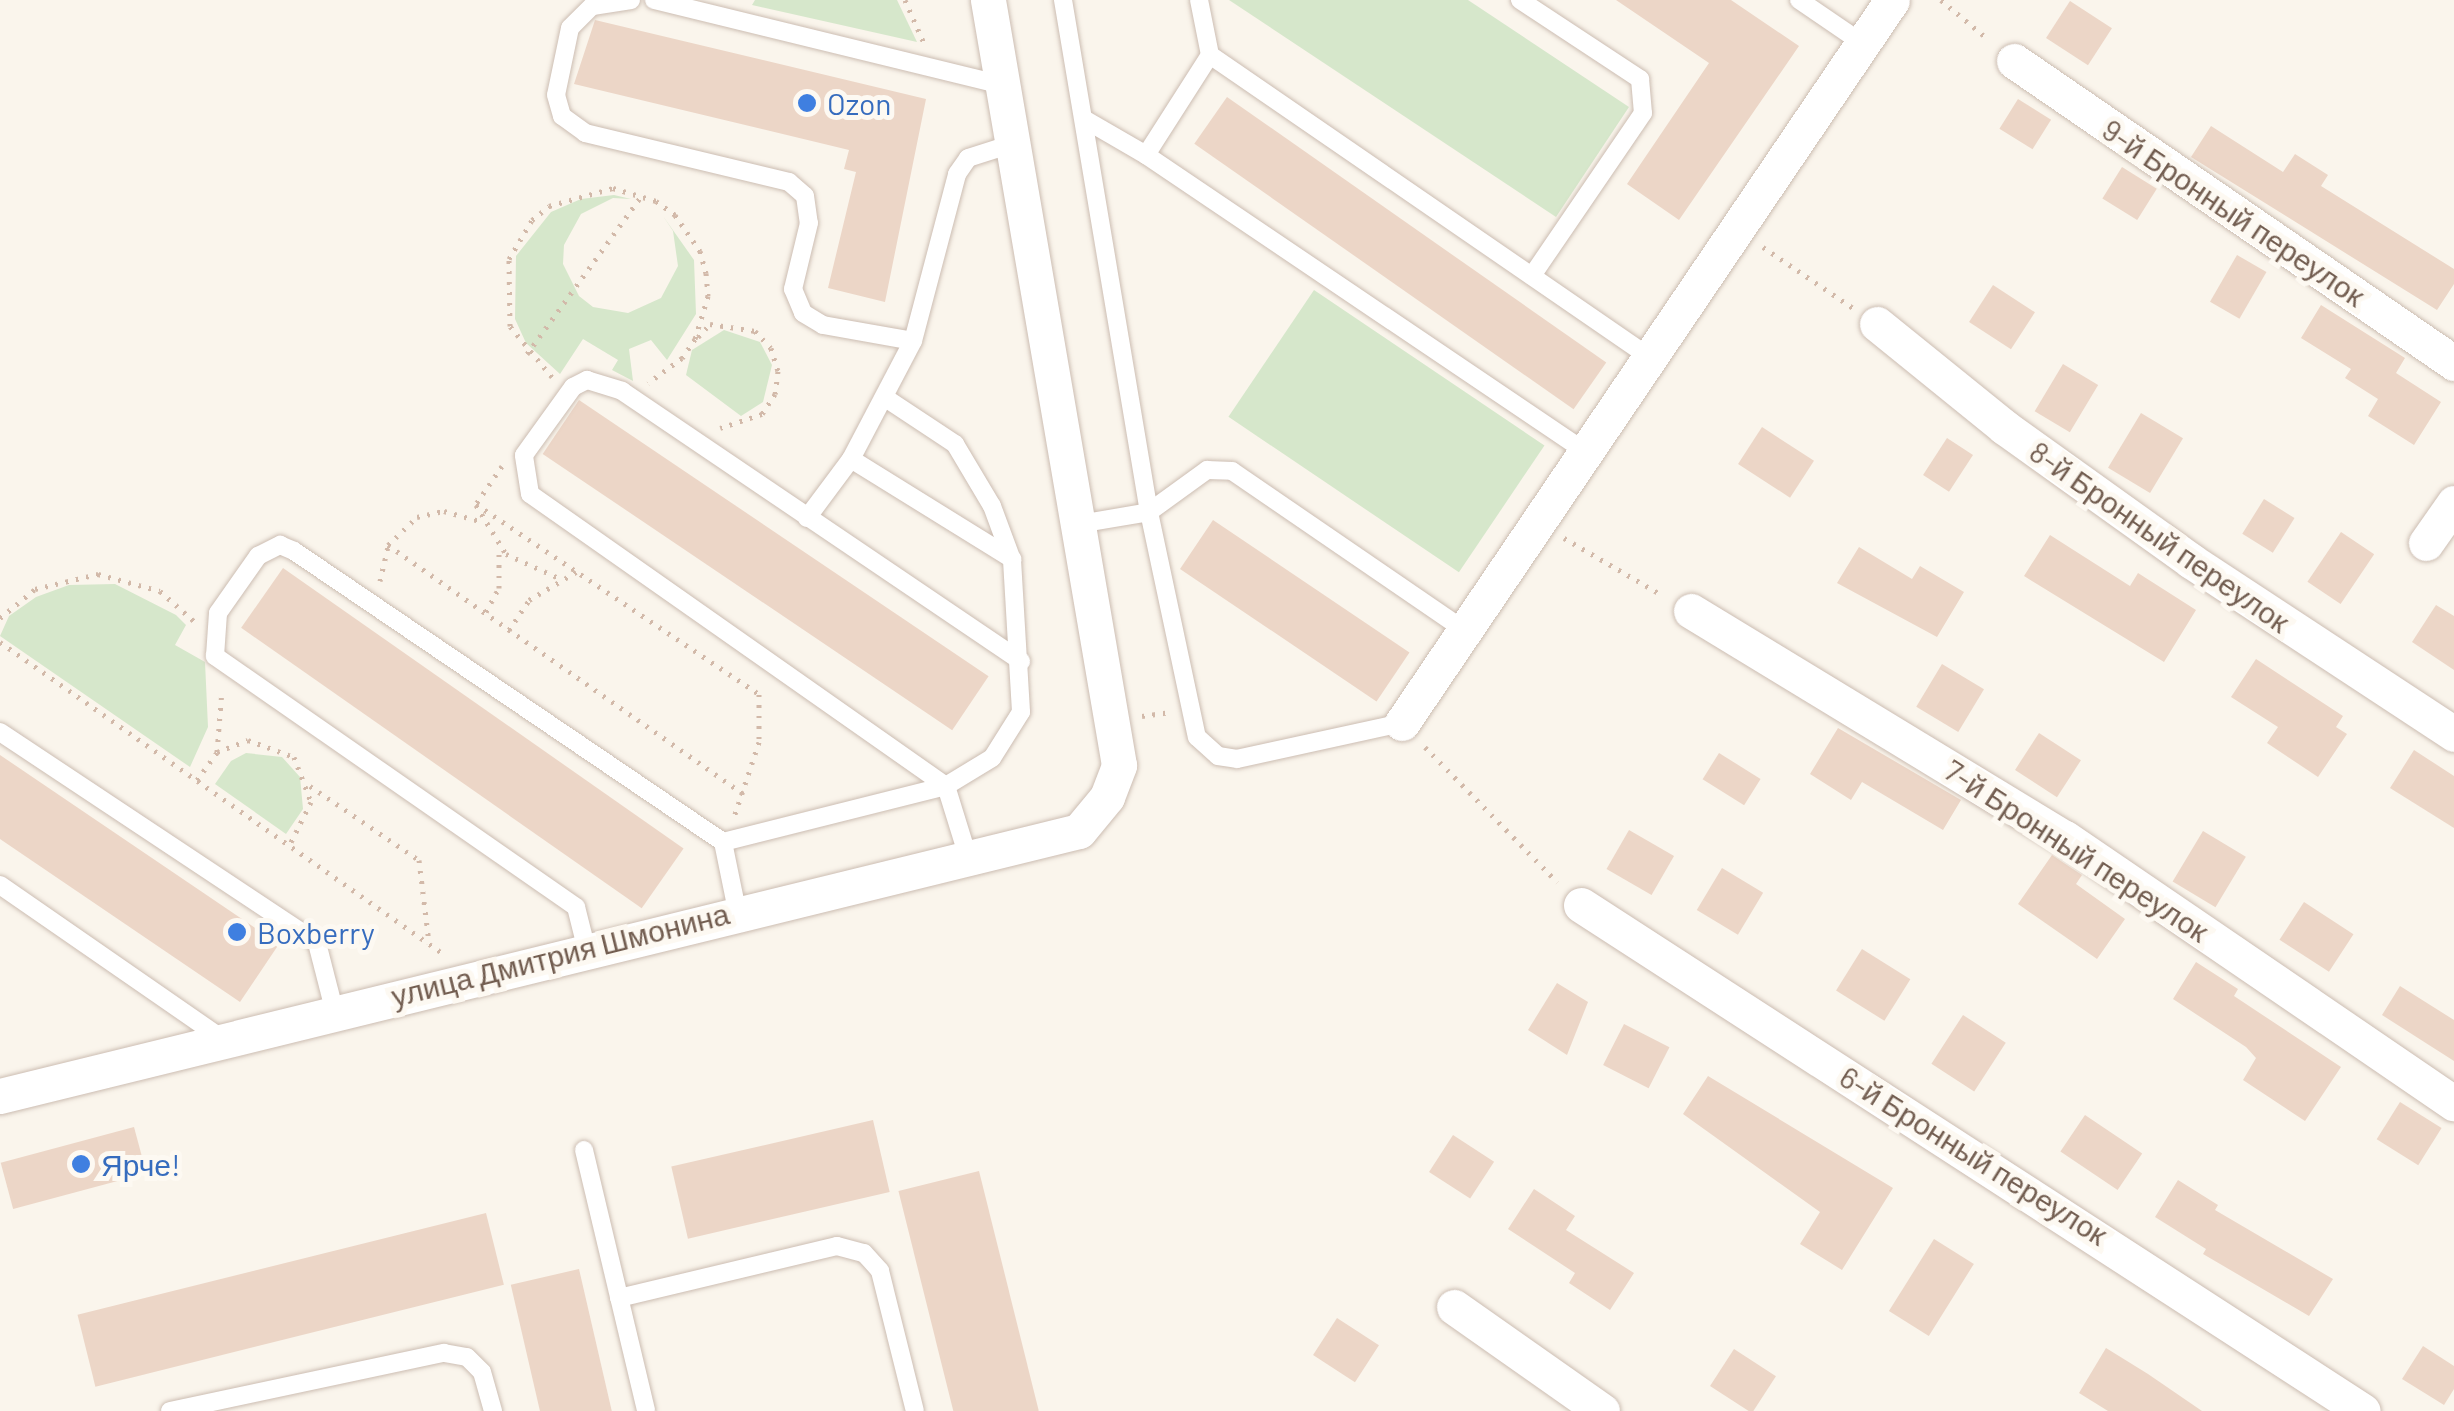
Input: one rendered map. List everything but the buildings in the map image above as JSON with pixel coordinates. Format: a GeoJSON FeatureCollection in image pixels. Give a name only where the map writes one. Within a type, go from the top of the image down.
{"type":"FeatureCollection","features":[{"type":"Feature","properties":{"kind":"street"},"geometry":{"type":"LineString","coordinates":[[988,0],[1112,719]]}},
{"type":"Feature","properties":{"kind":"street"},"geometry":{"type":"LineString","coordinates":[[1402,723],[1892,0]]}},
{"type":"Feature","properties":{"kind":"street","name":"9-й Бронный переулок"},"geometry":{"type":"LineString","coordinates":[[2014,61],[2454,363]]}},
{"type":"Feature","properties":{"kind":"street","name":"8-й Бронный переулок"},"geometry":{"type":"LineString","coordinates":[[1876,324],[2004,427],[2176,550],[2454,734]]}},
{"type":"Feature","properties":{"kind":"street"},"geometry":{"type":"LineString","coordinates":[[2426,542],[2454,503]]}},
{"type":"Feature","properties":{"kind":"street","name":"7-й Бронный переулок"},"geometry":{"type":"LineString","coordinates":[[1691,611],[2065,838],[2454,1103]]}},
{"type":"Feature","properties":{"kind":"street","name":"улица Дмитрия Шмонина"},"geometry":{"type":"LineString","coordinates":[[0,1096],[334,1009],[587,951],[737,910],[1079,831],[1107,797],[1119,765],[1112,719]]}},
{"type":"Feature","properties":{"kind":"street","name":"6-й Бронный переулок"},"geometry":{"type":"LineString","coordinates":[[1580,905],[2363,1411]]}},
{"type":"Feature","properties":{"kind":"street"},"geometry":{"type":"LineString","coordinates":[[1454,1307],[1602,1411]]}},
{"type":"Feature","properties":{"kind":"lane"},"geometry":{"type":"LineString","coordinates":[[631,0],[592,6],[570,28],[556,95],[562,116],[585,133],[789,182],[805,196],[809,223],[794,290],[803,313],[823,325],[913,341]]}},
{"type":"Feature","properties":{"kind":"lane"},"geometry":{"type":"LineString","coordinates":[[654,0],[1004,85]]}},
{"type":"Feature","properties":{"kind":"lane"},"geometry":{"type":"LineString","coordinates":[[1063,0],[1149,512],[1197,737],[1218,756],[1237,759],[1402,723]]}},
{"type":"Feature","properties":{"kind":"lane"},"geometry":{"type":"LineString","coordinates":[[1146,155],[1210,55],[1199,0]]}},
{"type":"Feature","properties":{"kind":"lane"},"geometry":{"type":"LineString","coordinates":[[1520,0],[1640,79],[1644,113],[1532,276]]}},
{"type":"Feature","properties":{"kind":"lane"},"geometry":{"type":"LineString","coordinates":[[1799,0],[1862,42]]}},
{"type":"Feature","properties":{"kind":"lane"},"geometry":{"type":"LineString","coordinates":[[1210,55],[1648,356]]}},
{"type":"Feature","properties":{"kind":"lane"},"geometry":{"type":"LineString","coordinates":[[1084,120],[1146,155],[1584,450]]}},
{"type":"Feature","properties":{"kind":"lane"},"geometry":{"type":"LineString","coordinates":[[807,518],[851,459],[886,399],[913,341],[957,174],[968,158],[1012,144]]}},
{"type":"Feature","properties":{"kind":"lane"},"geometry":{"type":"LineString","coordinates":[[968,857],[946,786],[530,494],[524,455],[564,393],[587,380],[622,391],[1021,661]]}},
{"type":"Feature","properties":{"kind":"lane"},"geometry":{"type":"LineString","coordinates":[[724,842],[946,786],[992,758],[1022,712],[1012,560],[992,506],[955,444],[886,399]]}},
{"type":"Feature","properties":{"kind":"lane"},"geometry":{"type":"LineString","coordinates":[[851,459],[1012,560]]}},
{"type":"Feature","properties":{"kind":"lane"},"geometry":{"type":"LineString","coordinates":[[1079,524],[1149,512],[1207,470],[1232,472],[1464,630]]}},
{"type":"Feature","properties":{"kind":"lane"},"geometry":{"type":"LineString","coordinates":[[587,951],[576,907],[215,656],[218,614],[258,556],[280,545],[392,616],[724,842],[737,910]]}},
{"type":"Feature","properties":{"kind":"lane"},"geometry":{"type":"LineString","coordinates":[[0,732],[317,944],[334,1009]]}},
{"type":"Feature","properties":{"kind":"lane"},"geometry":{"type":"LineString","coordinates":[[0,885],[223,1039]]}},
{"type":"Feature","properties":{"kind":"lane"},"geometry":{"type":"LineString","coordinates":[[584,1150],[646,1411]]}},
{"type":"Feature","properties":{"kind":"lane"},"geometry":{"type":"LineString","coordinates":[[619,1298],[836,1246],[864,1253],[880,1270],[915,1411]]}},
{"type":"Feature","properties":{"kind":"lane"},"geometry":{"type":"LineString","coordinates":[[170,1411],[444,1353],[466,1358],[482,1372],[493,1411]]}},
{"type":"Feature","properties":{"kind":"path"},"geometry":{"type":"LineString","coordinates":[[905,0],[924,41],[926,66]]}},
{"type":"Feature","properties":{"kind":"path"},"geometry":{"type":"LineString","coordinates":[[1941,0],[2014,61]]}},
{"type":"Feature","properties":{"kind":"path"},"geometry":{"type":"LineString","coordinates":[[548,396],[559,380],[527,354],[505,304],[507,270],[518,238],[532,220],[569,195],[613,188],[642,195],[674,214],[700,251],[708,296],[696,338]]}},
{"type":"Feature","properties":{"kind":"path"},"geometry":{"type":"LineString","coordinates":[[527,354],[642,195]]}},
{"type":"Feature","properties":{"kind":"path"},"geometry":{"type":"LineString","coordinates":[[1736,229],[1876,324]]}},
{"type":"Feature","properties":{"kind":"path"},"geometry":{"type":"LineString","coordinates":[[622,391],[665,373],[710,324],[755,331],[771,348],[778,371],[775,394],[762,414],[742,426],[682,433]]}},
{"type":"Feature","properties":{"kind":"path"},"geometry":{"type":"LineString","coordinates":[[476,504],[507,458]]}},
{"type":"Feature","properties":{"kind":"path"},"geometry":{"type":"LineString","coordinates":[[476,504],[498,545],[522,566],[559,578]]}},
{"type":"Feature","properties":{"kind":"path"},"geometry":{"type":"LineString","coordinates":[[476,504],[759,694],[758,742],[744,794],[724,842]]}},
{"type":"Feature","properties":{"kind":"path"},"geometry":{"type":"LineString","coordinates":[[392,616],[380,582],[388,546],[405,524],[430,513],[458,512],[483,522]]}},
{"type":"Feature","properties":{"kind":"path"},"geometry":{"type":"LineString","coordinates":[[1536,522],[1691,611]]}},
{"type":"Feature","properties":{"kind":"path"},"geometry":{"type":"LineString","coordinates":[[485,614],[499,588],[498,545]]}},
{"type":"Feature","properties":{"kind":"path"},"geometry":{"type":"LineString","coordinates":[[388,546],[744,794]]}},
{"type":"Feature","properties":{"kind":"path"},"geometry":{"type":"LineString","coordinates":[[509,630],[530,600],[559,578],[576,572]]}},
{"type":"Feature","properties":{"kind":"path"},"geometry":{"type":"LineString","coordinates":[[0,618],[56,581],[120,576],[178,604],[215,656],[223,707],[217,752],[197,780]]}},
{"type":"Feature","properties":{"kind":"path"},"geometry":{"type":"LineString","coordinates":[[0,642],[476,976]]}},
{"type":"Feature","properties":{"kind":"path"},"geometry":{"type":"LineString","coordinates":[[1112,719],[1189,710]]}},
{"type":"Feature","properties":{"kind":"path"},"geometry":{"type":"LineString","coordinates":[[1402,723],[1580,905]]}},
{"type":"Feature","properties":{"kind":"path"},"geometry":{"type":"LineString","coordinates":[[217,752],[264,742],[294,757],[310,786],[419,860],[429,943]]}},
{"type":"Feature","properties":{"kind":"path"},"geometry":{"type":"LineString","coordinates":[[289,845],[308,818],[310,786]]}},
{"type":"Feature","properties":{"kind":"green space"},"geometry":{"type":"Polygon","coordinates":[[[755,0],[897,0],[917,42],[752,5],[755,0]]]}},
{"type":"Feature","properties":{"kind":"green space"},"geometry":{"type":"Polygon","coordinates":[[[1229,0],[1468,0],[1629,107],[1556,217],[1229,0]]]}},
{"type":"Feature","properties":{"kind":"green space"},"geometry":{"type":"Polygon","coordinates":[[[614,195],[631,199],[613,198],[581,214],[564,245],[563,264],[579,296],[593,307],[628,313],[661,298],[678,266],[673,231],[663,216],[694,260],[696,314],[667,360],[651,340],[629,349],[633,381],[612,370],[618,360],[583,339],[560,374],[526,343],[515,319],[516,256],[551,212],[581,199],[614,195]]]}},
{"type":"Feature","properties":{"kind":"green space"},"geometry":{"type":"Polygon","coordinates":[[[1314,290],[1544,445],[1459,572],[1228,417],[1314,290]]]}},
{"type":"Feature","properties":{"kind":"green space"},"geometry":{"type":"Polygon","coordinates":[[[724,330],[760,342],[772,365],[763,402],[741,416],[686,375],[692,350],[724,330]]]}},
{"type":"Feature","properties":{"kind":"green space"},"geometry":{"type":"Polygon","coordinates":[[[115,584],[176,615],[186,625],[175,645],[205,662],[208,727],[190,767],[0,636],[9,616],[36,597],[69,585],[115,584]]]}},
{"type":"Feature","properties":{"kind":"green space"},"geometry":{"type":"Polygon","coordinates":[[[246,753],[282,757],[300,777],[303,809],[286,834],[215,784],[231,761],[246,753]]]}},
{"type":"Feature","properties":{"kind":"place","name":"Ozon"},"geometry":{"type":"Point","coordinates":[807,103]}},
{"type":"Feature","properties":{"kind":"place","name":"Boxberry"},"geometry":{"type":"Point","coordinates":[237,932]}},
{"type":"Feature","properties":{"kind":"place","name":"Ярче!"},"geometry":{"type":"Point","coordinates":[81,1164]}}]}
